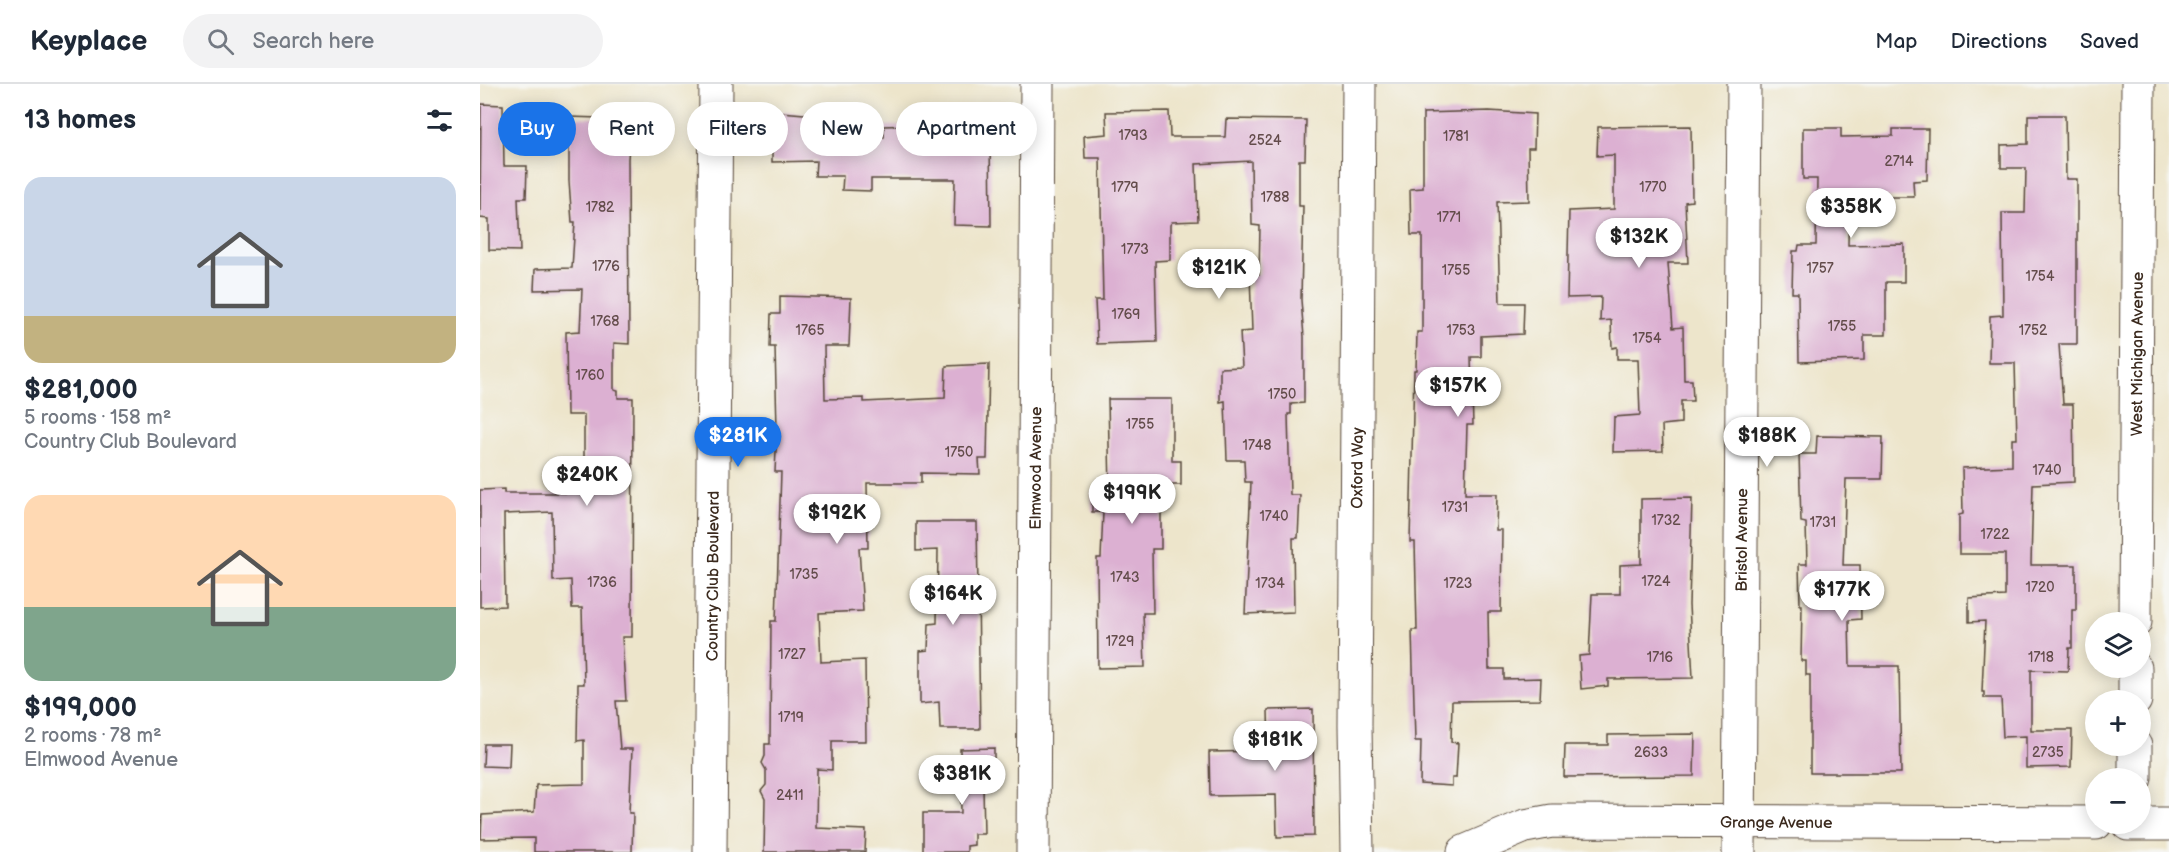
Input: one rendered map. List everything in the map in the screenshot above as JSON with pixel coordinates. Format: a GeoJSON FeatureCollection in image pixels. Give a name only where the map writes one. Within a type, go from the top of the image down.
{"type":"FeatureCollection","features":[{"type":"Feature","properties":{"kind":"street","name":"Country Club Boulevard"},"geometry":{"type":"LineString","coordinates":[[710,852],[716,84]]}},
{"type":"Feature","properties":{"kind":"street","name":"Elmwood Avenue"},"geometry":{"type":"LineString","coordinates":[[1033,852],[1037,84]]}},
{"type":"Feature","properties":{"kind":"street","name":"Oxford Way"},"geometry":{"type":"LineString","coordinates":[[1357,852],[1355,726],[1359,84]]}},
{"type":"Feature","properties":{"kind":"street","name":"Bristol Avenue"},"geometry":{"type":"LineString","coordinates":[[1739,837],[1744,84]]}},
{"type":"Feature","properties":{"kind":"street","name":"West Michigan Avenue"},"geometry":{"type":"LineString","coordinates":[[2135,612],[2138,84]]}},
{"type":"Feature","properties":{"kind":"street","name":"Grange Avenue"},"geometry":{"type":"LineString","coordinates":[[1464,852],[1525,826],[1552,821],[1739,837],[2085,823]]}},
{"type":"Feature","properties":{"kind":"street"},"geometry":{"type":"LineString","coordinates":[[2151,824],[2169,824]]}},
{"type":"Feature","properties":{"kind":"street"},"geometry":{"type":"LineString","coordinates":[[2134,834],[2134,852]]}},
{"type":"Feature","properties":{"kind":"building"},"geometry":{"type":"Polygon","coordinates":[[[481,104],[498,105],[498,156],[504,156],[504,166],[527,166],[526,198],[518,198],[520,251],[489,250],[489,219],[480,218],[481,104]]]}},
{"type":"Feature","properties":{"kind":"building"},"geometry":{"type":"Polygon","coordinates":[[[1169,111],[1170,137],[1225,137],[1226,119],[1306,120],[1305,160],[1299,160],[1299,206],[1303,206],[1301,300],[1304,337],[1304,403],[1291,404],[1291,414],[1288,414],[1290,495],[1300,495],[1298,538],[1293,538],[1294,612],[1245,614],[1251,482],[1245,482],[1244,460],[1227,460],[1225,401],[1220,402],[1220,368],[1242,367],[1240,332],[1252,331],[1250,275],[1259,275],[1260,226],[1252,225],[1251,161],[1196,164],[1198,221],[1172,222],[1170,225],[1170,260],[1155,261],[1157,342],[1097,344],[1095,300],[1103,300],[1100,158],[1085,158],[1084,136],[1107,134],[1106,112],[1169,111]]]}},
{"type":"Feature","properties":{"kind":"building"},"geometry":{"type":"Polygon","coordinates":[[[1489,111],[1535,114],[1534,148],[1528,148],[1529,201],[1497,202],[1500,303],[1524,303],[1523,334],[1481,336],[1481,357],[1471,357],[1473,425],[1467,425],[1465,494],[1497,494],[1496,530],[1502,530],[1501,612],[1488,612],[1489,669],[1504,669],[1504,679],[1541,678],[1540,700],[1452,701],[1451,742],[1458,743],[1456,778],[1452,778],[1452,786],[1420,784],[1421,741],[1415,741],[1412,630],[1417,630],[1415,542],[1410,542],[1414,370],[1416,370],[1417,332],[1422,332],[1422,235],[1411,235],[1410,189],[1423,188],[1423,113],[1489,111]]]}},
{"type":"Feature","properties":{"kind":"building"},"geometry":{"type":"Polygon","coordinates":[[[788,113],[800,114],[800,156],[884,156],[884,126],[896,126],[896,156],[990,156],[991,226],[954,225],[955,179],[871,179],[871,191],[842,190],[843,176],[815,176],[816,161],[772,162],[772,156],[788,156],[788,113]]]}},
{"type":"Feature","properties":{"kind":"building"},"geometry":{"type":"Polygon","coordinates":[[[2028,115],[2065,115],[2066,179],[2077,179],[2077,344],[2059,344],[2063,404],[2073,404],[2074,482],[2033,484],[2031,565],[2076,565],[2076,610],[2072,610],[2072,648],[2069,648],[2068,671],[2031,670],[2031,730],[2072,730],[2071,767],[2026,768],[2026,736],[2003,737],[2001,698],[1984,698],[1984,692],[1982,692],[1985,621],[1969,622],[1969,598],[2005,596],[2005,554],[1959,554],[1959,515],[1963,514],[1962,468],[2012,466],[2012,439],[2017,439],[2015,363],[1989,363],[1990,316],[2003,315],[2002,213],[2025,213],[2026,168],[2001,168],[2001,145],[2028,144],[2028,115]]]}},
{"type":"Feature","properties":{"kind":"building"},"geometry":{"type":"Polygon","coordinates":[[[576,117],[588,118],[588,156],[628,156],[629,344],[614,343],[614,390],[618,391],[618,398],[633,398],[632,637],[622,637],[626,701],[616,701],[620,749],[632,749],[629,813],[633,813],[632,852],[534,852],[534,838],[481,839],[482,815],[534,812],[536,785],[584,784],[584,740],[577,741],[578,684],[584,684],[582,608],[572,608],[571,580],[553,581],[552,512],[504,514],[505,606],[480,607],[480,490],[504,489],[504,493],[584,493],[584,415],[567,415],[566,332],[580,331],[582,289],[534,290],[535,269],[572,268],[575,222],[572,222],[569,156],[576,156],[576,117]]]}},
{"type":"Feature","properties":{"kind":"building"},"geometry":{"type":"Polygon","coordinates":[[[1691,126],[1692,201],[1685,202],[1688,263],[1668,263],[1673,328],[1683,327],[1684,380],[1692,380],[1693,401],[1681,401],[1681,423],[1662,425],[1663,451],[1613,452],[1614,417],[1640,415],[1638,359],[1617,359],[1617,347],[1612,348],[1611,320],[1600,321],[1601,297],[1567,298],[1569,211],[1614,209],[1614,155],[1597,156],[1598,127],[1691,126]]]}},
{"type":"Feature","properties":{"kind":"building"},"geometry":{"type":"Polygon","coordinates":[[[1803,128],[1841,128],[1841,137],[1893,136],[1893,129],[1928,129],[1927,180],[1913,181],[1914,197],[1849,197],[1848,245],[1904,244],[1904,282],[1886,282],[1886,335],[1864,335],[1864,360],[1799,362],[1798,293],[1792,293],[1793,251],[1798,251],[1799,245],[1816,245],[1817,179],[1803,179],[1803,128]]]}},
{"type":"Feature","properties":{"kind":"building"},"geometry":{"type":"Polygon","coordinates":[[[780,296],[851,298],[849,346],[824,346],[825,399],[864,398],[864,402],[945,398],[946,366],[989,364],[987,459],[979,459],[980,474],[921,473],[921,483],[867,483],[868,548],[859,548],[863,611],[819,613],[821,662],[865,660],[866,741],[832,741],[832,770],[817,769],[816,828],[866,830],[865,852],[764,852],[765,799],[761,791],[766,785],[766,770],[762,763],[765,756],[765,744],[770,744],[771,621],[776,621],[781,472],[775,472],[777,429],[775,347],[770,347],[771,314],[780,314],[780,296]]]}},
{"type":"Feature","properties":{"kind":"building"},"geometry":{"type":"Polygon","coordinates":[[[1108,399],[1172,399],[1172,461],[1181,461],[1181,485],[1161,485],[1161,549],[1152,549],[1153,613],[1143,613],[1145,667],[1098,668],[1097,558],[1101,558],[1103,512],[1092,512],[1092,491],[1110,491],[1108,399]]]}},
{"type":"Feature","properties":{"kind":"building"},"geometry":{"type":"Polygon","coordinates":[[[1817,436],[1883,437],[1882,479],[1846,479],[1843,565],[1860,565],[1861,619],[1849,620],[1850,666],[1899,666],[1901,773],[1810,773],[1810,675],[1806,675],[1806,661],[1801,661],[1802,605],[1800,605],[1799,564],[1807,564],[1806,523],[1801,522],[1799,454],[1816,454],[1817,436]]]}},
{"type":"Feature","properties":{"kind":"building"},"geometry":{"type":"Polygon","coordinates":[[[1692,498],[1689,605],[1693,678],[1608,679],[1608,686],[1581,689],[1579,656],[1589,655],[1592,594],[1620,594],[1620,565],[1641,564],[1641,499],[1692,498]]]}},
{"type":"Feature","properties":{"kind":"building"},"geometry":{"type":"Polygon","coordinates":[[[916,522],[977,522],[980,729],[940,729],[939,702],[920,704],[920,651],[928,650],[929,624],[937,623],[938,550],[916,551],[916,522]]]}},
{"type":"Feature","properties":{"kind":"building"},"geometry":{"type":"Polygon","coordinates":[[[1313,709],[1314,836],[1277,837],[1276,795],[1210,796],[1209,752],[1269,751],[1268,710],[1313,709]]]}},
{"type":"Feature","properties":{"kind":"building"},"geometry":{"type":"Polygon","coordinates":[[[1695,734],[1694,776],[1564,777],[1565,745],[1608,745],[1608,735],[1695,734]]]}},
{"type":"Feature","properties":{"kind":"building"},"geometry":{"type":"Polygon","coordinates":[[[484,744],[510,744],[509,767],[483,766],[484,744]]]}},
{"type":"Feature","properties":{"kind":"building"},"geometry":{"type":"Polygon","coordinates":[[[994,748],[994,787],[983,787],[984,834],[974,834],[974,845],[967,846],[967,852],[923,852],[923,813],[961,813],[960,749],[994,748]]]}}]}
